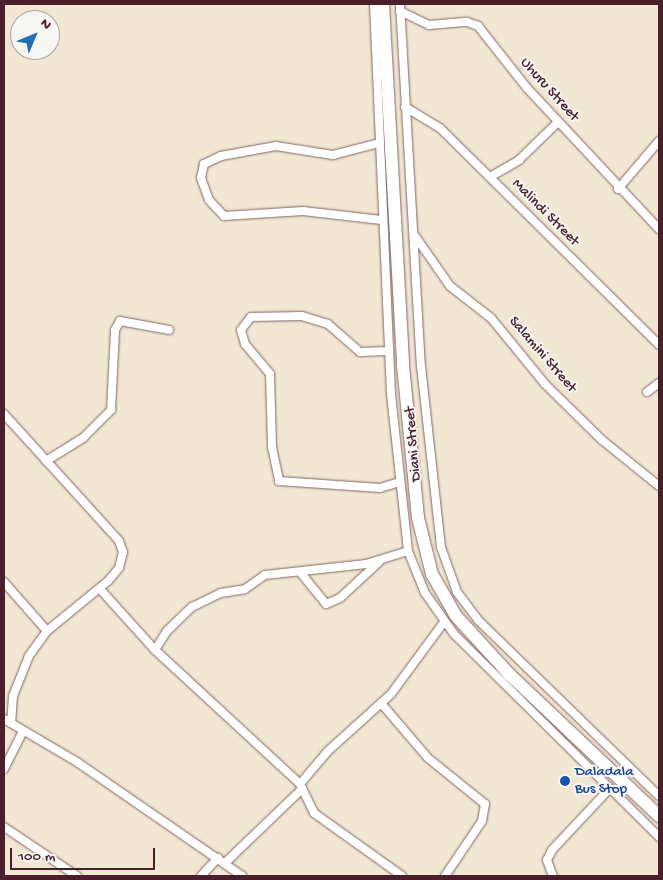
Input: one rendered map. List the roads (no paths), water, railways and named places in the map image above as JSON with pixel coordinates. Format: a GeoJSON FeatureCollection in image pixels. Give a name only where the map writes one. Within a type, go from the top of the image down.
{"type":"FeatureCollection","features":[{"type":"Feature","properties":{"kind":"main road"},"geometry":{"type":"LineString","coordinates":[[383,4],[403,366],[418,518],[432,574],[449,621],[659,816]]}},
{"type":"Feature","properties":{"kind":"street"},"geometry":{"type":"LineString","coordinates":[[374,4],[381,220],[388,350],[408,551],[425,593],[449,621],[609,790],[659,837]]}},
{"type":"Feature","properties":{"kind":"street","name":"Diani Street"},"geometry":{"type":"LineString","coordinates":[[400,8],[405,106],[435,521],[457,592],[478,620],[659,796]]}},
{"type":"Feature","properties":{"kind":"street","name":"Uhuru Street"},"geometry":{"type":"LineString","coordinates":[[400,8],[429,25],[467,22],[478,26],[558,122],[618,189],[659,229]]}},
{"type":"Feature","properties":{"kind":"street","name":"Malindi Street"},"geometry":{"type":"LineString","coordinates":[[405,106],[440,128],[659,345]]}},
{"type":"Feature","properties":{"kind":"street"},"geometry":{"type":"LineString","coordinates":[[490,177],[519,160],[558,122]]}},
{"type":"Feature","properties":{"kind":"street"},"geometry":{"type":"LineString","coordinates":[[618,189],[659,141]]}},
{"type":"Feature","properties":{"kind":"street"},"geometry":{"type":"LineString","coordinates":[[379,142],[333,155],[276,146],[221,156],[204,164],[201,178],[209,200],[224,216],[303,211],[381,220]]}},
{"type":"Feature","properties":{"kind":"street","name":"Salamini Street"},"geometry":{"type":"LineString","coordinates":[[414,234],[450,286],[491,318],[545,384],[602,440],[659,486]]}},
{"type":"Feature","properties":{"kind":"street"},"geometry":{"type":"LineString","coordinates":[[388,350],[360,352],[328,324],[302,316],[251,317],[241,330],[245,344],[270,374],[272,447],[279,481],[380,488],[400,482]]}},
{"type":"Feature","properties":{"kind":"street"},"geometry":{"type":"LineString","coordinates":[[46,461],[83,438],[111,410],[116,330],[120,321],[169,330]]}},
{"type":"Feature","properties":{"kind":"street"},"geometry":{"type":"LineString","coordinates":[[647,392],[659,383]]}},
{"type":"Feature","properties":{"kind":"street"},"geometry":{"type":"LineString","coordinates":[[4,415],[119,541],[122,562],[100,589],[47,631],[20,674],[7,721],[222,861],[242,876]]}},
{"type":"Feature","properties":{"kind":"street"},"geometry":{"type":"LineString","coordinates":[[155,650],[167,631],[192,607],[221,593],[245,589],[265,575],[379,562],[408,551]]}},
{"type":"Feature","properties":{"kind":"street"},"geometry":{"type":"LineString","coordinates":[[300,572],[326,604],[340,598],[379,562]]}},
{"type":"Feature","properties":{"kind":"street"},"geometry":{"type":"LineString","coordinates":[[4,582],[47,631]]}},
{"type":"Feature","properties":{"kind":"street"},"geometry":{"type":"LineString","coordinates":[[100,589],[155,650],[301,786],[314,813],[402,876]]}},
{"type":"Feature","properties":{"kind":"street"},"geometry":{"type":"LineString","coordinates":[[200,876],[222,861],[301,786],[328,751],[381,703],[449,621]]}},
{"type":"Feature","properties":{"kind":"street"},"geometry":{"type":"LineString","coordinates":[[381,703],[428,758],[485,804],[482,821],[445,876]]}},
{"type":"Feature","properties":{"kind":"street"},"geometry":{"type":"LineString","coordinates":[[4,768],[23,731]]}},
{"type":"Feature","properties":{"kind":"street"},"geometry":{"type":"LineString","coordinates":[[553,876],[546,860],[552,850],[609,790]]}},
{"type":"Feature","properties":{"kind":"street"},"geometry":{"type":"LineString","coordinates":[[4,827],[77,876]]}},
{"type":"Feature","properties":{"kind":"place","name":"Daladala Bus Stop"},"geometry":{"type":"Point","coordinates":[565,781]}}]}
